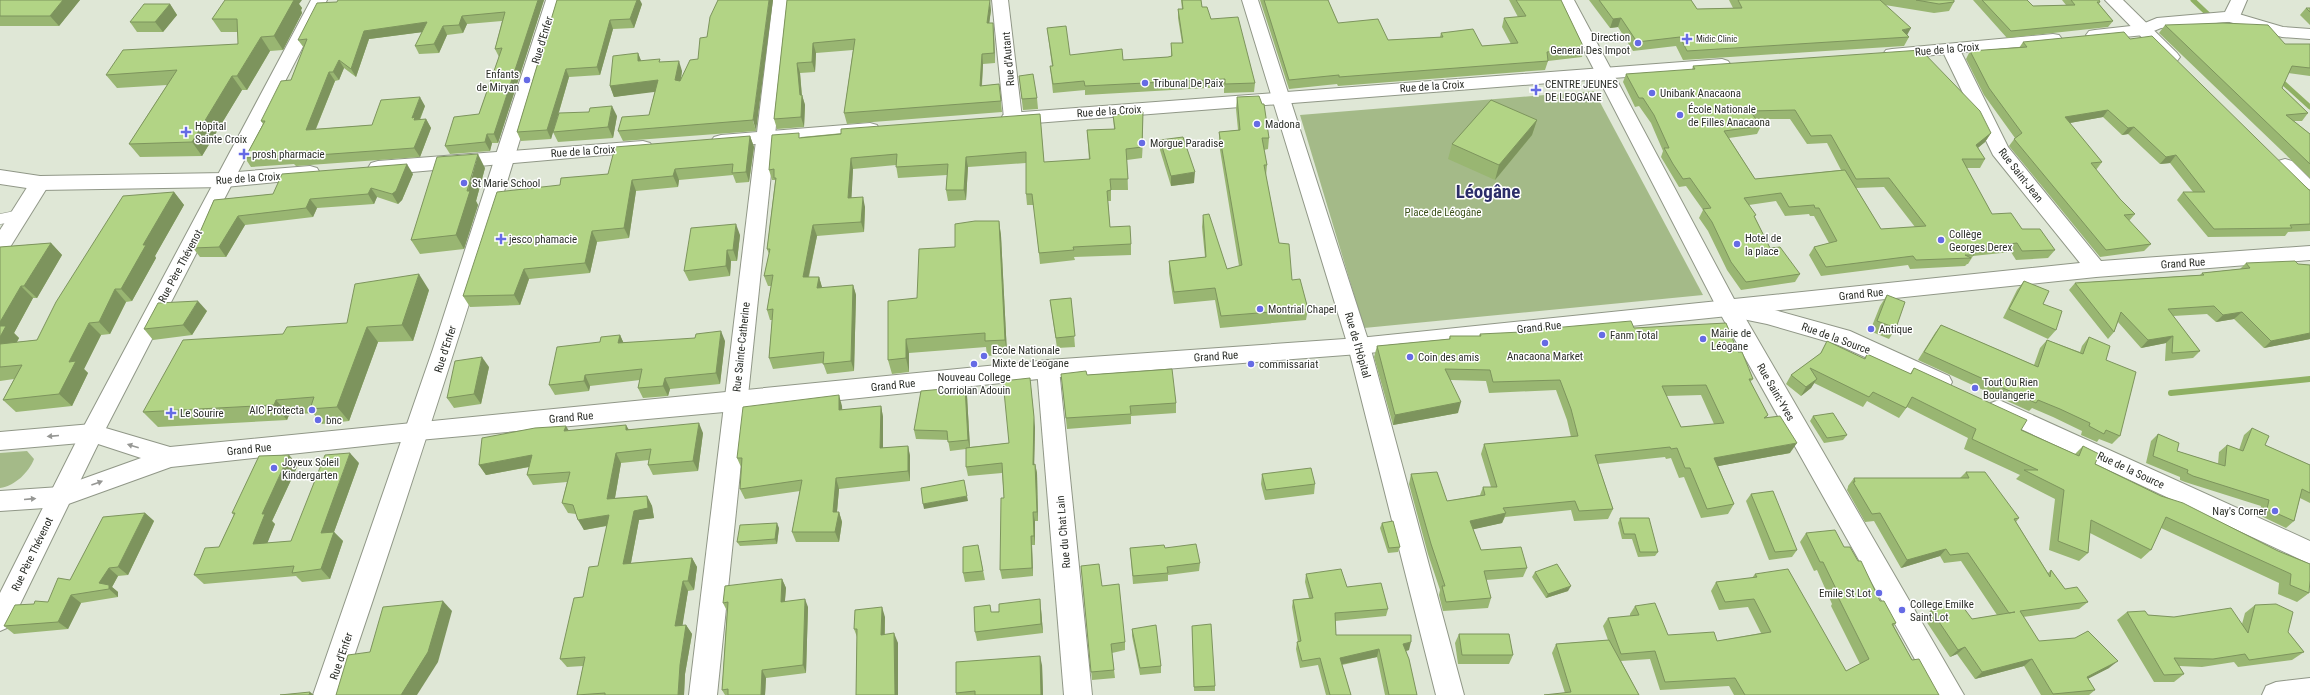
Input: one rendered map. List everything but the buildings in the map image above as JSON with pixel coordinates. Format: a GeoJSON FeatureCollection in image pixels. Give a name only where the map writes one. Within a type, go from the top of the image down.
{"type":"FeatureCollection","features":[{"type":"Feature","properties":{"kind":"street","name":"Rue Père Thévenot"},"geometry":{"type":"LineString","coordinates":[[0,619],[92,433],[319,0]]}},
{"type":"Feature","properties":{"kind":"street","name":"Rue d'Enfer"},"geometry":{"type":"LineString","coordinates":[[327,695],[419,430],[507,157],[554,0]]}},
{"type":"Feature","properties":{"kind":"street","name":"Rue Sainte-Catherine"},"geometry":{"type":"LineString","coordinates":[[703,695],[781,0]]}},
{"type":"Feature","properties":{"kind":"street","name":"Rue d'Autant"},"geometry":{"type":"LineString","coordinates":[[1000,0],[1013,118]]}},
{"type":"Feature","properties":{"kind":"street","name":"Rue de l'Hôpital"},"geometry":{"type":"LineString","coordinates":[[1250,0],[1359,346],[1450,695]]}},
{"type":"Feature","properties":{"kind":"street","name":"Rue Saint-Yves"},"geometry":{"type":"LineString","coordinates":[[1566,0],[1603,73],[1728,308],[1950,695]]}},
{"type":"Feature","properties":{"kind":"street"},"geometry":{"type":"LineString","coordinates":[[2113,0],[2184,69]]}},
{"type":"Feature","properties":{"kind":"street"},"geometry":{"type":"LineString","coordinates":[[2217,18],[2239,0]]}},
{"type":"Feature","properties":{"kind":"street","name":"Rue de la Croix"},"geometry":{"type":"LineString","coordinates":[[1872,55],[1951,50],[2144,30],[2157,23],[2217,18]]}},
{"type":"Feature","properties":{"kind":"street"},"geometry":{"type":"LineString","coordinates":[[2217,18],[2282,32],[2310,34]]}},
{"type":"Feature","properties":{"kind":"street","name":"Rue Saint-Jean"},"geometry":{"type":"LineString","coordinates":[[1951,50],[2000,150],[2096,269]]}},
{"type":"Feature","properties":{"kind":"street","name":"Rue de la Croix"},"geometry":{"type":"LineString","coordinates":[[990,120],[1737,64]]}},
{"type":"Feature","properties":{"kind":"street"},"geometry":{"type":"LineString","coordinates":[[703,142],[889,128]]}},
{"type":"Feature","properties":{"kind":"street","name":"Rue de la Croix"},"geometry":{"type":"LineString","coordinates":[[358,169],[663,145]]}},
{"type":"Feature","properties":{"kind":"street"},"geometry":{"type":"LineString","coordinates":[[2270,152],[2310,191]]}},
{"type":"Feature","properties":{"kind":"street","name":"Rue de la Croix"},"geometry":{"type":"LineString","coordinates":[[0,177],[40,183],[225,180],[327,172]]}},
{"type":"Feature","properties":{"kind":"street"},"geometry":{"type":"LineString","coordinates":[[0,247],[40,183]]}},
{"type":"Feature","properties":{"kind":"street","name":"Grand Rue"},"geometry":{"type":"LineString","coordinates":[[0,501],[60,497],[170,457],[419,430],[735,402],[1048,369],[1359,346],[2096,269],[2310,253]]}},
{"type":"Feature","properties":{"kind":"street","name":"Rue de la Source"},"geometry":{"type":"LineString","coordinates":[[1728,308],[1767,316],[1842,337],[2310,553]]}},
{"type":"Feature","properties":{"kind":"street","name":"Rue du Chat Lain"},"geometry":{"type":"LineString","coordinates":[[1048,369],[1078,695]]}},
{"type":"Feature","properties":{"kind":"street","name":"Grand Rue"},"geometry":{"type":"LineString","coordinates":[[0,441],[92,433],[170,457]]}},
{"type":"Feature","properties":{"kind":"street"},"geometry":{"type":"LineString","coordinates":[[2276,695],[2310,691]]}},
{"type":"Feature","properties":{"kind":"lane"},"geometry":{"type":"LineString","coordinates":[[0,219],[20,215]]}},
{"type":"Feature","properties":{"kind":"green space","name":"Place de Léogâne"},"geometry":{"type":"Polygon","coordinates":[[[1594,91],[1703,295],[1364,328],[1300,115],[1594,91]]]}},
{"type":"Feature","properties":{"kind":"green space"},"geometry":{"type":"Polygon","coordinates":[[[27,451],[34,459],[29,469],[21,478],[6,487],[0,488],[0,453],[27,451]]]}},
{"type":"Feature","properties":{"kind":"waterway"},"geometry":{"type":"LineString","coordinates":[[2193,0],[2212,18]]}},
{"type":"Feature","properties":{"kind":"waterway"},"geometry":{"type":"LineString","coordinates":[[2278,78],[2310,107]]}},
{"type":"Feature","properties":{"kind":"waterway"},"geometry":{"type":"LineString","coordinates":[[2171,393],[2310,379]]}},
{"type":"Feature","properties":{"kind":"place","name":"Midic Clinic"},"geometry":{"type":"Point","coordinates":[1687,39]}},
{"type":"Feature","properties":{"kind":"place","name":"Direction General Des Impot"},"geometry":{"type":"Point","coordinates":[1638,43]}},
{"type":"Feature","properties":{"kind":"place","name":"Enfants de Miryan"},"geometry":{"type":"Point","coordinates":[527,80]}},
{"type":"Feature","properties":{"kind":"place","name":"Tribunal De Paix"},"geometry":{"type":"Point","coordinates":[1145,83]}},
{"type":"Feature","properties":{"kind":"place","name":"CENTRE JEUNES DE LEOGANE"},"geometry":{"type":"Point","coordinates":[1536,90]}},
{"type":"Feature","properties":{"kind":"place","name":"Unibank Anacaona"},"geometry":{"type":"Point","coordinates":[1652,93]}},
{"type":"Feature","properties":{"kind":"place","name":"École Nationale de Filles Anacaona"},"geometry":{"type":"Point","coordinates":[1680,115]}},
{"type":"Feature","properties":{"kind":"place","name":"Madona"},"geometry":{"type":"Point","coordinates":[1257,124]}},
{"type":"Feature","properties":{"kind":"place","name":"Hôpital Sainte Croix"},"geometry":{"type":"Point","coordinates":[186,132]}},
{"type":"Feature","properties":{"kind":"place","name":"Morgue Paradise"},"geometry":{"type":"Point","coordinates":[1142,143]}},
{"type":"Feature","properties":{"kind":"place","name":"prosh pharmacie"},"geometry":{"type":"Point","coordinates":[244,154]}},
{"type":"Feature","properties":{"kind":"place","name":"St Marie School"},"geometry":{"type":"Point","coordinates":[464,183]}},
{"type":"Feature","properties":{"kind":"place","name":"jesco phamacie"},"geometry":{"type":"Point","coordinates":[501,239]}},
{"type":"Feature","properties":{"kind":"place","name":"Collège Georges Derex"},"geometry":{"type":"Point","coordinates":[1941,240]}},
{"type":"Feature","properties":{"kind":"place","name":"Hotel de la place"},"geometry":{"type":"Point","coordinates":[1737,244]}},
{"type":"Feature","properties":{"kind":"place","name":"Montrial Chapel"},"geometry":{"type":"Point","coordinates":[1260,309]}},
{"type":"Feature","properties":{"kind":"place","name":"Antique"},"geometry":{"type":"Point","coordinates":[1871,329]}},
{"type":"Feature","properties":{"kind":"place","name":"Fanm Total"},"geometry":{"type":"Point","coordinates":[1602,335]}},
{"type":"Feature","properties":{"kind":"place","name":"Mairie de Léôgane"},"geometry":{"type":"Point","coordinates":[1703,339]}},
{"type":"Feature","properties":{"kind":"place","name":"Anacaona Market"},"geometry":{"type":"Point","coordinates":[1545,343]}},
{"type":"Feature","properties":{"kind":"place","name":"Ecole Nationale Mixte de Leogane"},"geometry":{"type":"Point","coordinates":[984,356]}},
{"type":"Feature","properties":{"kind":"place","name":"Coin des amis"},"geometry":{"type":"Point","coordinates":[1410,357]}},
{"type":"Feature","properties":{"kind":"place","name":"Nouveau College Corriolan Adouin"},"geometry":{"type":"Point","coordinates":[974,364]}},
{"type":"Feature","properties":{"kind":"place","name":"commissariat"},"geometry":{"type":"Point","coordinates":[1251,364]}},
{"type":"Feature","properties":{"kind":"place","name":"Tout Ou Rien Boulangerie"},"geometry":{"type":"Point","coordinates":[1975,388]}},
{"type":"Feature","properties":{"kind":"place","name":"AIC Protecta"},"geometry":{"type":"Point","coordinates":[312,410]}},
{"type":"Feature","properties":{"kind":"place","name":"Le Sourire"},"geometry":{"type":"Point","coordinates":[171,413]}},
{"type":"Feature","properties":{"kind":"place","name":"bnc"},"geometry":{"type":"Point","coordinates":[318,420]}},
{"type":"Feature","properties":{"kind":"place","name":"Joyeux Soleil Kindergarten"},"geometry":{"type":"Point","coordinates":[274,468]}},
{"type":"Feature","properties":{"kind":"place","name":"Nay's Corner"},"geometry":{"type":"Point","coordinates":[2275,511]}},
{"type":"Feature","properties":{"kind":"place","name":"Emile St Lot"},"geometry":{"type":"Point","coordinates":[1879,593]}},
{"type":"Feature","properties":{"kind":"place","name":"College Emilke Saint Lot"},"geometry":{"type":"Point","coordinates":[1902,610]}},
{"type":"Feature","properties":{"kind":"district","name":"Léogâne"},"geometry":{"type":"Point","coordinates":[1488,191]}}]}
